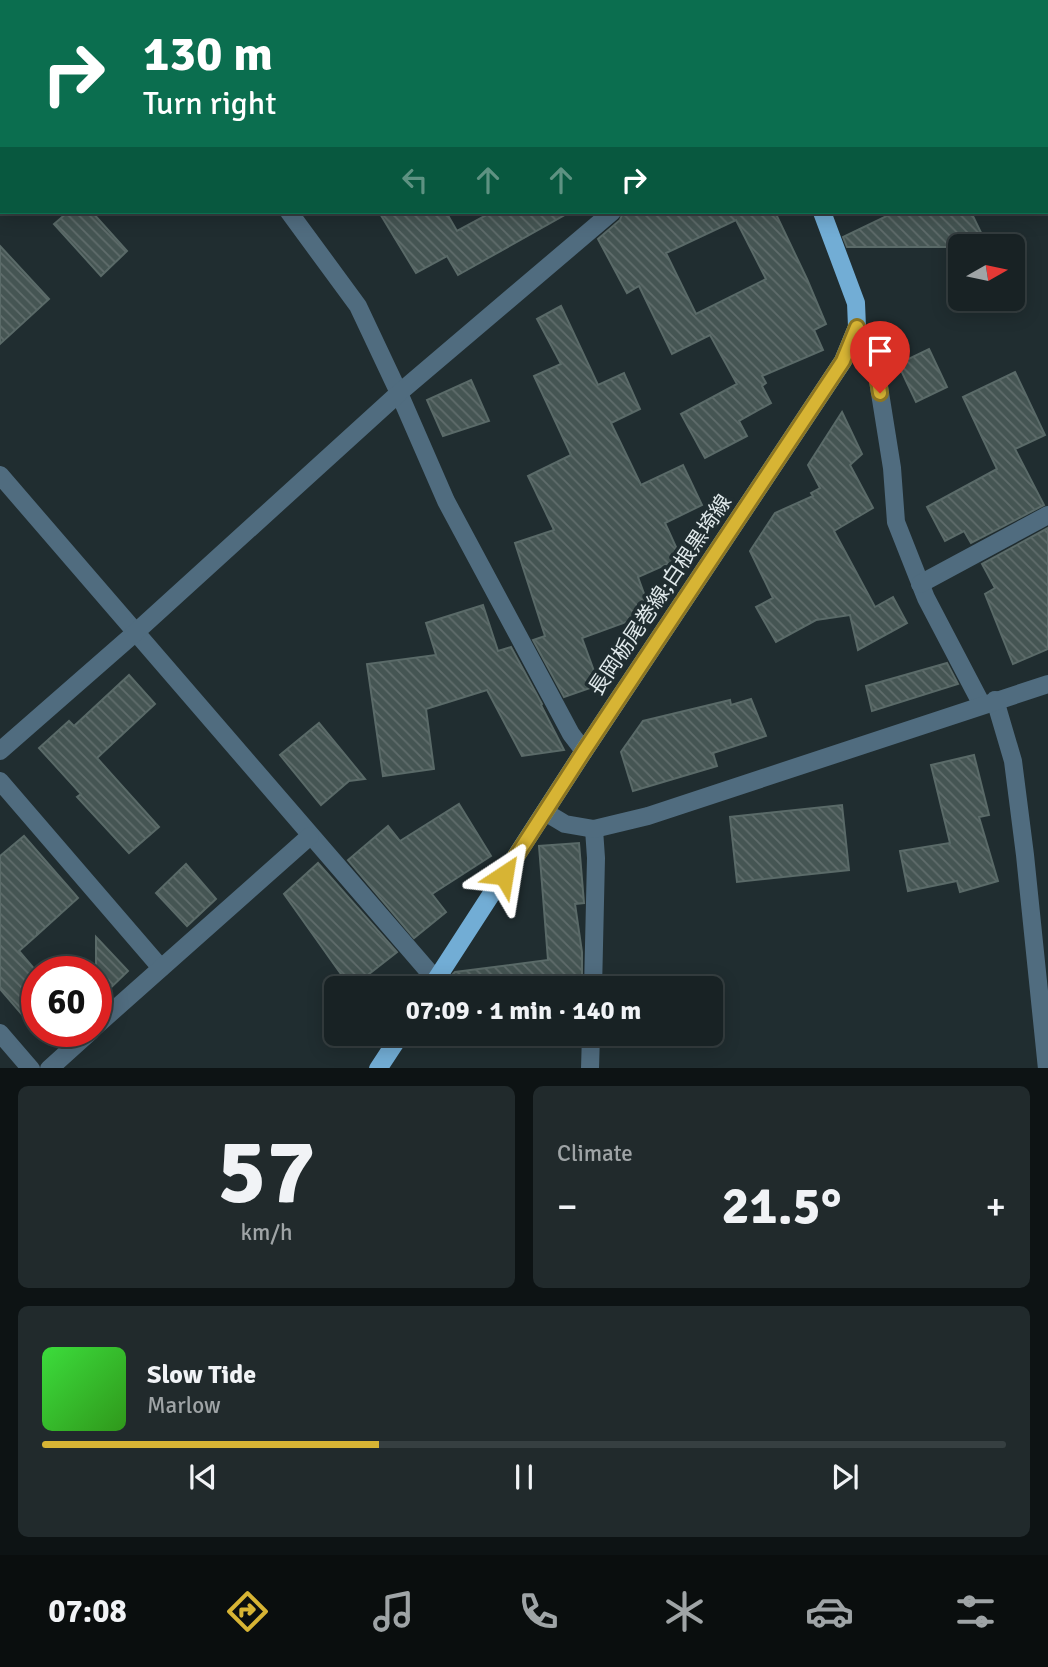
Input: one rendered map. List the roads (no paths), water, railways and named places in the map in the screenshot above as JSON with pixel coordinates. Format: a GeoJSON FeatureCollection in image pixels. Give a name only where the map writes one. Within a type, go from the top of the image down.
{"type":"FeatureCollection","features":[{"type":"Feature","properties":{"kind":"main road"},"geometry":{"type":"LineString","coordinates":[[823,214],[856,303],[857,327]]}},
{"type":"Feature","properties":{"kind":"main road","name":"長岡栃尾巻線;白根黒埼線"},"geometry":{"type":"LineString","coordinates":[[439,976],[584,751],[843,361],[857,327]]}},
{"type":"Feature","properties":{"kind":"main road"},"geometry":{"type":"LineString","coordinates":[[379,1068],[393,1046]]}},
{"type":"Feature","properties":{"kind":"street"},"geometry":{"type":"LineString","coordinates":[[290,214],[358,306],[400,393],[446,501],[571,734],[584,751]]}},
{"type":"Feature","properties":{"kind":"street"},"geometry":{"type":"LineString","coordinates":[[0,751],[400,393],[610,214]]}},
{"type":"Feature","properties":{"kind":"street"},"geometry":{"type":"LineString","coordinates":[[857,327],[876,368],[892,468],[896,522],[926,598],[989,702],[1013,761],[1046,1068]]}},
{"type":"Feature","properties":{"kind":"street"},"geometry":{"type":"LineString","coordinates":[[0,475],[310,836],[426,976]]}},
{"type":"Feature","properties":{"kind":"street"},"geometry":{"type":"LineString","coordinates":[[920,584],[1048,515]]}},
{"type":"Feature","properties":{"kind":"street"},"geometry":{"type":"LineString","coordinates":[[545,813],[565,824],[594,829],[648,816],[1048,684]]}},
{"type":"Feature","properties":{"kind":"street"},"geometry":{"type":"LineString","coordinates":[[0,781],[161,968]]}},
{"type":"Feature","properties":{"kind":"street"},"geometry":{"type":"LineString","coordinates":[[593,976],[596,859],[594,829]]}},
{"type":"Feature","properties":{"kind":"street"},"geometry":{"type":"LineString","coordinates":[[112,1012],[310,836]]}},
{"type":"Feature","properties":{"kind":"street"},"geometry":{"type":"LineString","coordinates":[[0,1033],[30,1068]]}},
{"type":"Feature","properties":{"kind":"street"},"geometry":{"type":"LineString","coordinates":[[590,1068],[591,1046]]}},
{"type":"Feature","properties":{"kind":"street"},"geometry":{"type":"LineString","coordinates":[[50,1068],[74,1047]]}}]}
